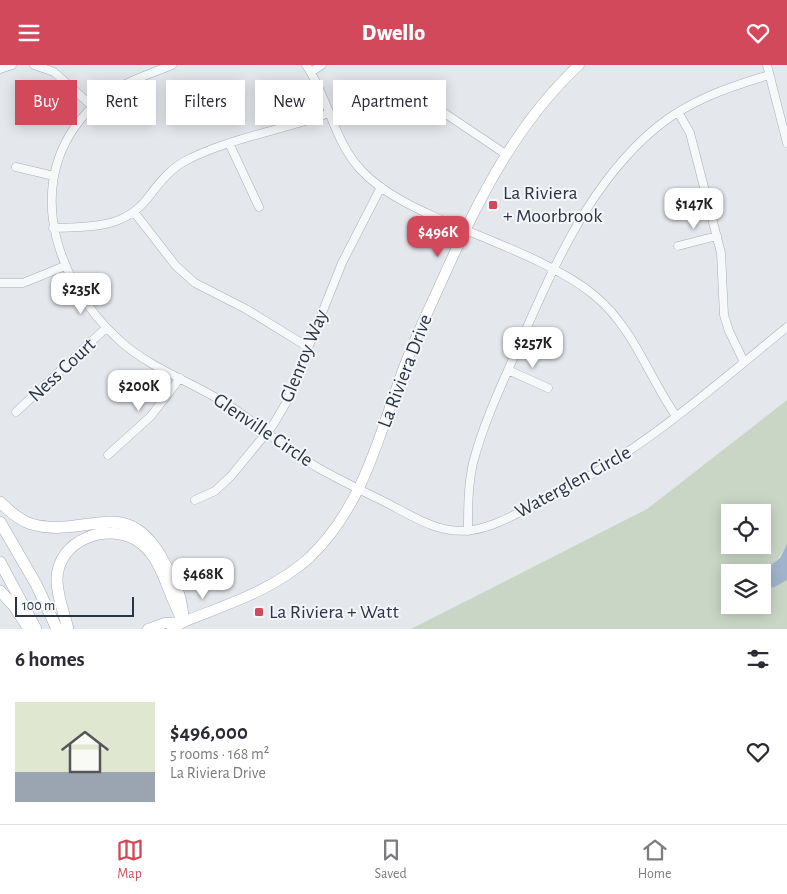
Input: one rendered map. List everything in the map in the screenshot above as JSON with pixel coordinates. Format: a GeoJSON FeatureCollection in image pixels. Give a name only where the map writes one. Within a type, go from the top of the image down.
{"type":"FeatureCollection","features":[{"type":"Feature","properties":{"kind":"main road"},"geometry":{"type":"LineString","coordinates":[[0,502],[12,513],[30,523],[50,527],[112,520],[130,524],[152,543],[164,561],[183,603],[183,622]]}},
{"type":"Feature","properties":{"kind":"main road"},"geometry":{"type":"LineString","coordinates":[[0,522],[36,584],[57,629]]}},
{"type":"Feature","properties":{"kind":"main road"},"geometry":{"type":"LineString","coordinates":[[68,629],[57,579],[60,566],[65,555],[75,544],[86,537],[104,533],[133,539],[148,551],[160,568],[174,606],[183,622]]}},
{"type":"Feature","properties":{"kind":"main road"},"geometry":{"type":"LineString","coordinates":[[0,562],[36,629]]}},
{"type":"Feature","properties":{"kind":"main road"},"geometry":{"type":"LineString","coordinates":[[0,591],[14,606],[29,629]]}},
{"type":"Feature","properties":{"kind":"street"},"geometry":{"type":"LineString","coordinates":[[0,69],[12,65]]}},
{"type":"Feature","properties":{"kind":"street"},"geometry":{"type":"LineString","coordinates":[[36,65],[54,72],[87,102]]}},
{"type":"Feature","properties":{"kind":"street","name":"Glenville Circle"},"geometry":{"type":"LineString","coordinates":[[132,80],[152,69],[172,65]]}},
{"type":"Feature","properties":{"kind":"street"},"geometry":{"type":"LineString","coordinates":[[306,65],[311,72],[340,140],[350,157],[362,171],[381,187],[417,209],[553,269],[593,294],[617,317],[639,349],[653,380],[676,416]]}},
{"type":"Feature","properties":{"kind":"street"},"geometry":{"type":"LineString","coordinates":[[311,72],[322,65]]}},
{"type":"Feature","properties":{"kind":"street","name":"La Riviera Drive"},"geometry":{"type":"LineString","coordinates":[[172,629],[183,622],[260,592],[291,572],[309,557],[334,531],[359,490],[414,341],[479,199],[541,107],[580,65]]}},
{"type":"Feature","properties":{"kind":"street"},"geometry":{"type":"LineString","coordinates":[[767,65],[787,143]]}},
{"type":"Feature","properties":{"kind":"street"},"geometry":{"type":"LineString","coordinates":[[468,531],[468,492],[473,463],[493,405],[553,269],[570,237],[627,155],[658,126],[678,112],[720,91],[769,75]]}},
{"type":"Feature","properties":{"kind":"street"},"geometry":{"type":"LineString","coordinates":[[678,112],[690,133],[717,236],[723,263],[724,315],[733,342],[744,362]]}},
{"type":"Feature","properties":{"kind":"street"},"geometry":{"type":"LineString","coordinates":[[53,228],[100,227],[118,221],[134,212],[175,167],[194,157],[229,143],[329,113]]}},
{"type":"Feature","properties":{"kind":"street"},"geometry":{"type":"LineString","coordinates":[[446,113],[507,155]]}},
{"type":"Feature","properties":{"kind":"street","name":"Glenville Circle"},"geometry":{"type":"LineString","coordinates":[[87,115],[67,141],[54,176],[51,203],[53,228],[65,267],[86,304],[106,328],[139,356],[215,396],[314,465],[359,490]]}},
{"type":"Feature","properties":{"kind":"street"},"geometry":{"type":"LineString","coordinates":[[229,143],[259,207]]}},
{"type":"Feature","properties":{"kind":"street"},"geometry":{"type":"LineString","coordinates":[[16,167],[54,176]]}},
{"type":"Feature","properties":{"kind":"street","name":"Glenroy Way"},"geometry":{"type":"LineString","coordinates":[[195,500],[223,484],[267,433],[286,403],[342,263],[381,187]]}},
{"type":"Feature","properties":{"kind":"street"},"geometry":{"type":"LineString","coordinates":[[134,212],[176,265],[190,279],[308,347]]}},
{"type":"Feature","properties":{"kind":"street"},"geometry":{"type":"LineString","coordinates":[[678,246],[717,236]]}},
{"type":"Feature","properties":{"kind":"street"},"geometry":{"type":"LineString","coordinates":[[0,283],[23,283],[65,267]]}},
{"type":"Feature","properties":{"kind":"street","name":"Waterglen Circle"},"geometry":{"type":"LineString","coordinates":[[359,490],[433,526],[468,531],[490,526],[589,478],[641,444],[787,327]]}},
{"type":"Feature","properties":{"kind":"street","name":"Ness Court"},"geometry":{"type":"LineString","coordinates":[[16,412],[106,328]]}},
{"type":"Feature","properties":{"kind":"street"},"geometry":{"type":"LineString","coordinates":[[508,370],[548,388]]}},
{"type":"Feature","properties":{"kind":"street"},"geometry":{"type":"LineString","coordinates":[[108,455],[151,416],[180,378]]}},
{"type":"Feature","properties":{"kind":"street","name":"La Riviera Drive"},"geometry":{"type":"LineString","coordinates":[[148,629],[165,623],[183,622]]}},
{"type":"Feature","properties":{"kind":"green space"},"geometry":{"type":"Polygon","coordinates":[[[787,400],[787,544],[782,554],[771,566],[771,564],[721,564],[721,614],[771,614],[771,587],[787,580],[787,629],[411,629],[647,509],[787,400]]]}},
{"type":"Feature","properties":{"kind":"water"},"geometry":{"type":"Polygon","coordinates":[[[787,544],[787,580],[771,587],[771,565],[780,558],[787,544]]]}},
{"type":"Feature","properties":{"kind":"place","name":"La Riviera + Moorbrook"},"geometry":{"type":"Point","coordinates":[493,205]}},
{"type":"Feature","properties":{"kind":"place","name":"La Riviera + Watt"},"geometry":{"type":"Point","coordinates":[259,612]}}]}
